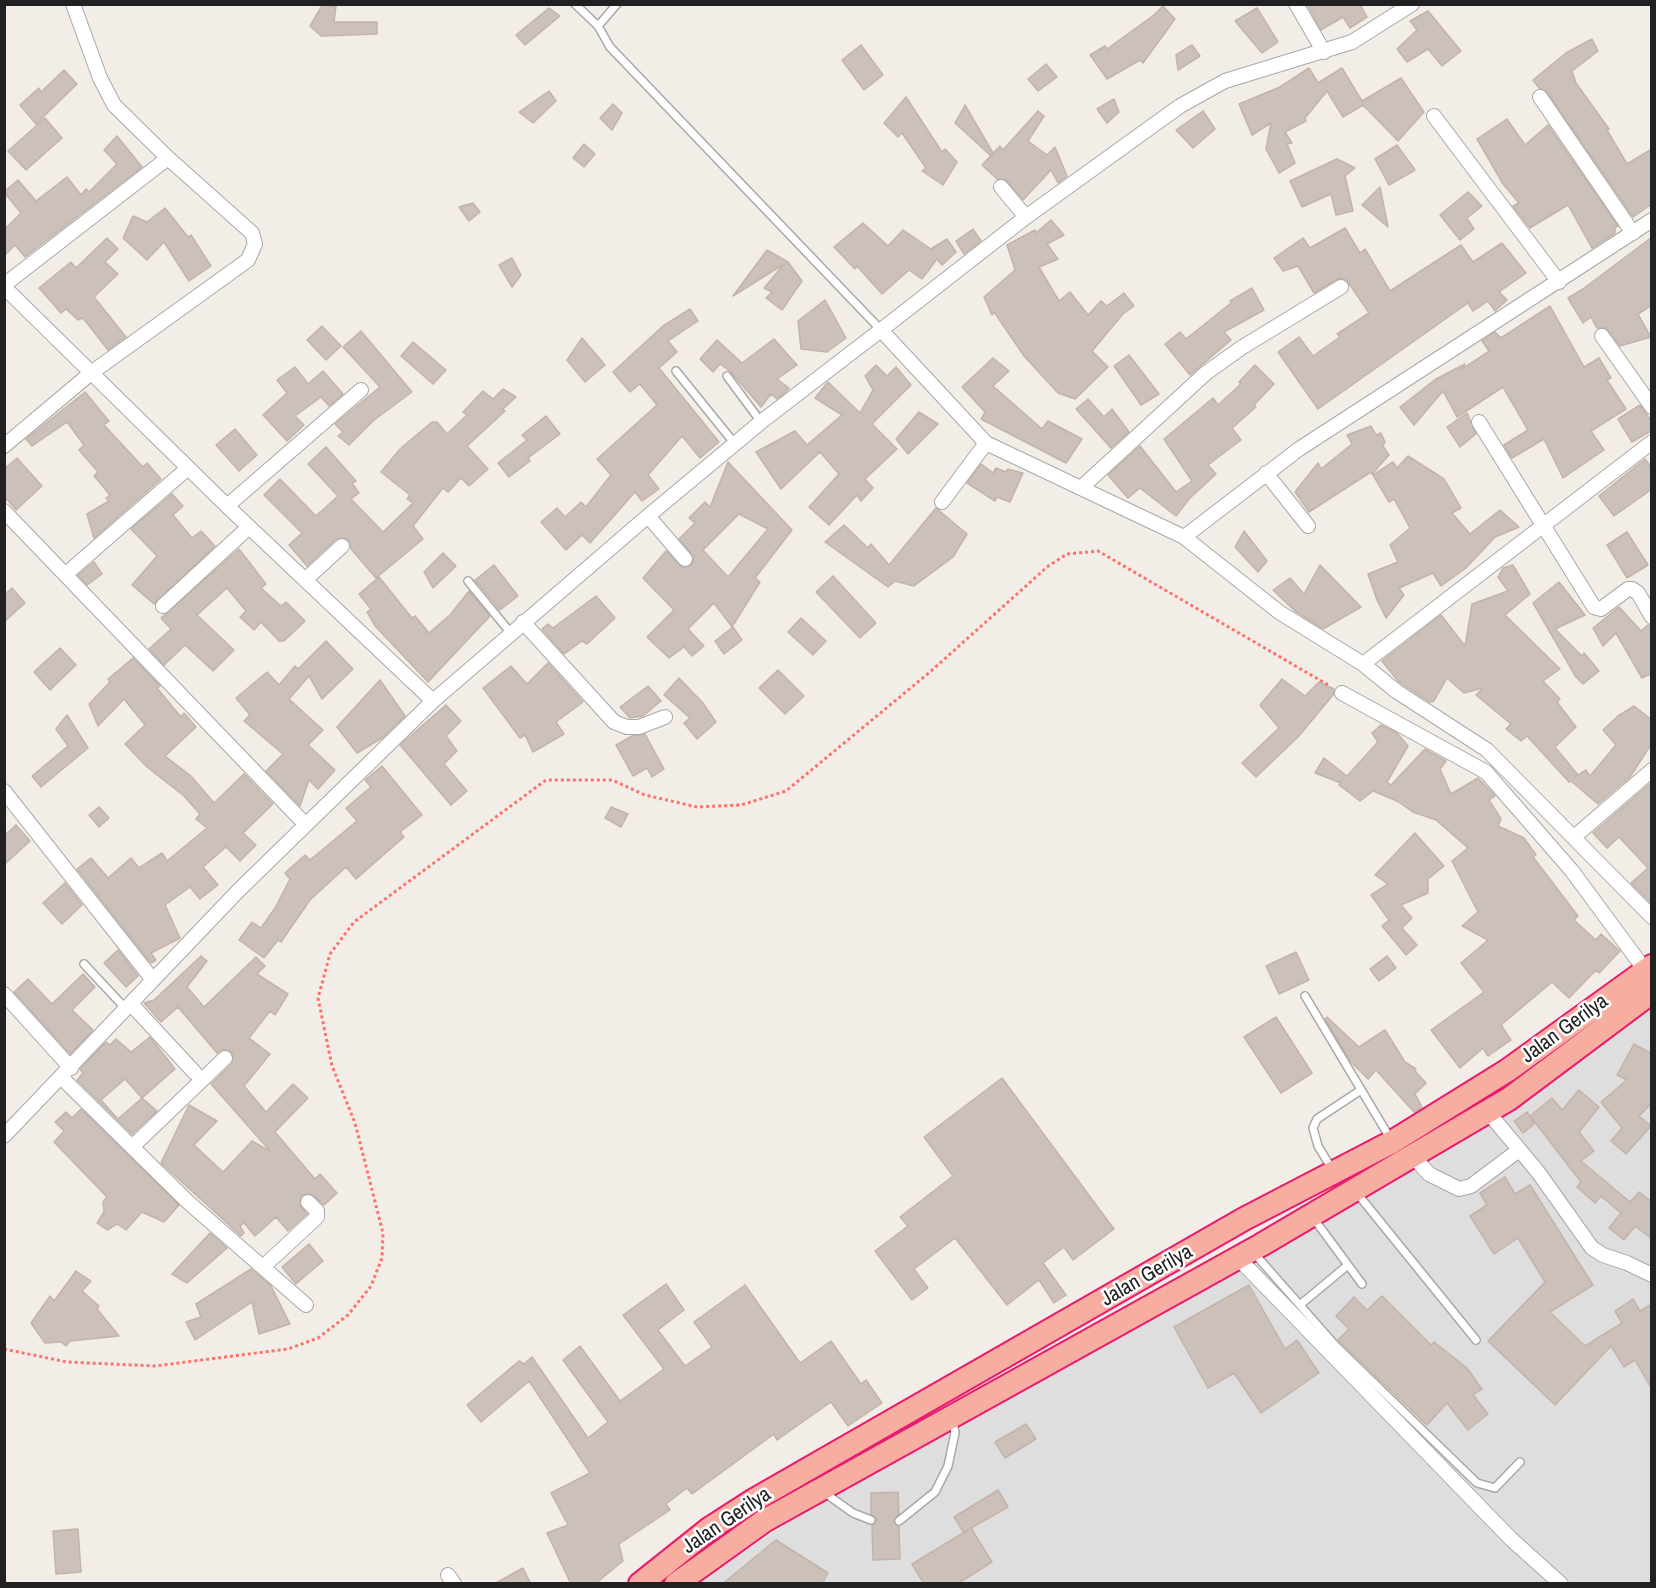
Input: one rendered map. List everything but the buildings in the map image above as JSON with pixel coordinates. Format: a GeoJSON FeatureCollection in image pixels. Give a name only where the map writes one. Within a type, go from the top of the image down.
{"type":"FeatureCollection","features":[{"type":"Feature","properties":{"kind":"highway","name":"Jalan Gerilya"},"geometry":{"type":"LineString","coordinates":[[676,1584],[727,1545],[820,1490],[1245,1254],[1487,1111],[1574,1052],[1650,974]]}},
{"type":"Feature","properties":{"kind":"highway","name":"Jalan Gerilya"},"geometry":{"type":"LineString","coordinates":[[640,1584],[709,1529],[754,1500],[943,1394],[1244,1219],[1392,1142],[1508,1070],[1650,974]]}},
{"type":"Feature","properties":{"kind":"highway"},"geometry":{"type":"LineString","coordinates":[[943,1394],[953,1418]]}},
{"type":"Feature","properties":{"kind":"street"},"geometry":{"type":"LineString","coordinates":[[4,446],[91,373],[248,260],[255,244],[252,233],[168,158],[110,98],[73,4]]}},
{"type":"Feature","properties":{"kind":"street"},"geometry":{"type":"LineString","coordinates":[[1296,4],[1324,52]]}},
{"type":"Feature","properties":{"kind":"street"},"geometry":{"type":"LineString","coordinates":[[4,1136],[238,890],[433,701],[510,632],[761,422],[1026,217],[1069,188],[1135,136],[1216,86],[1352,42],[1409,5]]}},
{"type":"Feature","properties":{"kind":"street"},"geometry":{"type":"LineString","coordinates":[[1540,97],[1633,233]]}},
{"type":"Feature","properties":{"kind":"street"},"geometry":{"type":"LineString","coordinates":[[1434,116],[1559,282]]}},
{"type":"Feature","properties":{"kind":"street"},"geometry":{"type":"LineString","coordinates":[[168,158],[4,286],[227,506],[433,701]]}},
{"type":"Feature","properties":{"kind":"street"},"geometry":{"type":"LineString","coordinates":[[1001,187],[1026,217]]}},
{"type":"Feature","properties":{"kind":"street"},"geometry":{"type":"LineString","coordinates":[[1184,537],[1266,473],[1397,383],[1559,282],[1652,220]]}},
{"type":"Feature","properties":{"kind":"street"},"geometry":{"type":"LineString","coordinates":[[1082,487],[1206,373],[1241,348],[1341,287]]}},
{"type":"Feature","properties":{"kind":"street"},"geometry":{"type":"LineString","coordinates":[[881,330],[986,443],[1184,537],[1279,612],[1363,664],[1396,691],[1487,750],[1652,917]]}},
{"type":"Feature","properties":{"kind":"street"},"geometry":{"type":"LineString","coordinates":[[1602,336],[1652,408]]}},
{"type":"Feature","properties":{"kind":"street"},"geometry":{"type":"LineString","coordinates":[[227,506],[361,390]]}},
{"type":"Feature","properties":{"kind":"street"},"geometry":{"type":"LineString","coordinates":[[1479,422],[1594,607],[1601,609],[1628,589],[1632,589],[1638,593],[1652,617]]}},
{"type":"Feature","properties":{"kind":"street"},"geometry":{"type":"LineString","coordinates":[[1363,664],[1652,442]]}},
{"type":"Feature","properties":{"kind":"street"},"geometry":{"type":"LineString","coordinates":[[942,502],[986,443]]}},
{"type":"Feature","properties":{"kind":"street"},"geometry":{"type":"LineString","coordinates":[[66,574],[188,468]]}},
{"type":"Feature","properties":{"kind":"street"},"geometry":{"type":"LineString","coordinates":[[1266,473],[1308,526]]}},
{"type":"Feature","properties":{"kind":"street"},"geometry":{"type":"LineString","coordinates":[[4,511],[306,825]]}},
{"type":"Feature","properties":{"kind":"street"},"geometry":{"type":"LineString","coordinates":[[648,516],[685,560]]}},
{"type":"Feature","properties":{"kind":"street"},"geometry":{"type":"LineString","coordinates":[[163,606],[249,527]]}},
{"type":"Feature","properties":{"kind":"street"},"geometry":{"type":"LineString","coordinates":[[305,580],[342,546]]}},
{"type":"Feature","properties":{"kind":"street"},"geometry":{"type":"LineString","coordinates":[[523,622],[614,722],[627,727],[639,727],[665,717]]}},
{"type":"Feature","properties":{"kind":"street"},"geometry":{"type":"LineString","coordinates":[[1342,693],[1486,772],[1572,871],[1650,974]]}},
{"type":"Feature","properties":{"kind":"street"},"geometry":{"type":"LineString","coordinates":[[1574,837],[1652,770]]}},
{"type":"Feature","properties":{"kind":"street"},"geometry":{"type":"LineString","coordinates":[[4,791],[153,980]]}},
{"type":"Feature","properties":{"kind":"street"},"geometry":{"type":"LineString","coordinates":[[4,994],[66,1073],[132,1148],[188,1202],[306,1305]]}},
{"type":"Feature","properties":{"kind":"street"},"geometry":{"type":"LineString","coordinates":[[129,1006],[195,1073]]}},
{"type":"Feature","properties":{"kind":"street"},"geometry":{"type":"LineString","coordinates":[[132,1148],[225,1058]]}},
{"type":"Feature","properties":{"kind":"street"},"geometry":{"type":"LineString","coordinates":[[1487,1111],[1592,1248],[1603,1255],[1628,1263],[1652,1275]]}},
{"type":"Feature","properties":{"kind":"street"},"geometry":{"type":"LineString","coordinates":[[1413,1156],[1429,1174],[1459,1189],[1471,1186],[1519,1150]]}},
{"type":"Feature","properties":{"kind":"street"},"geometry":{"type":"LineString","coordinates":[[264,1266],[316,1217],[317,1211],[308,1202]]}},
{"type":"Feature","properties":{"kind":"street"},"geometry":{"type":"LineString","coordinates":[[1245,1254],[1511,1539],[1561,1584]]}},
{"type":"Feature","properties":{"kind":"lane"},"geometry":{"type":"LineString","coordinates":[[574,4],[598,26],[610,47],[881,330]]}},
{"type":"Feature","properties":{"kind":"lane"},"geometry":{"type":"LineString","coordinates":[[598,26],[617,4]]}},
{"type":"Feature","properties":{"kind":"lane"},"geometry":{"type":"LineString","coordinates":[[676,371],[735,444]]}},
{"type":"Feature","properties":{"kind":"lane"},"geometry":{"type":"LineString","coordinates":[[727,376],[761,422]]}},
{"type":"Feature","properties":{"kind":"lane"},"geometry":{"type":"LineString","coordinates":[[468,581],[510,632]]}},
{"type":"Feature","properties":{"kind":"lane"},"geometry":{"type":"LineString","coordinates":[[84,964],[129,1006]]}},
{"type":"Feature","properties":{"kind":"lane"},"geometry":{"type":"LineString","coordinates":[[1305,996],[1392,1142]]}},
{"type":"Feature","properties":{"kind":"lane"},"geometry":{"type":"LineString","coordinates":[[1334,1172],[1318,1146],[1312,1128],[1317,1119],[1361,1090]]}},
{"type":"Feature","properties":{"kind":"lane"},"geometry":{"type":"LineString","coordinates":[[1354,1190],[1476,1340]]}},
{"type":"Feature","properties":{"kind":"lane"},"geometry":{"type":"LineString","coordinates":[[1311,1216],[1362,1284]]}},
{"type":"Feature","properties":{"kind":"lane"},"geometry":{"type":"LineString","coordinates":[[1245,1254],[1301,1304],[1335,1345],[1477,1483],[1495,1488],[1520,1462]]}},
{"type":"Feature","properties":{"kind":"lane"},"geometry":{"type":"LineString","coordinates":[[1301,1304],[1348,1265]]}},
{"type":"Feature","properties":{"kind":"lane"},"geometry":{"type":"LineString","coordinates":[[899,1521],[935,1492],[948,1466],[955,1433],[953,1418]]}},
{"type":"Feature","properties":{"kind":"lane"},"geometry":{"type":"LineString","coordinates":[[820,1490],[853,1513],[872,1520]]}},
{"type":"Feature","properties":{"kind":"path"},"geometry":{"type":"LineString","coordinates":[[4,1348],[66,1362],[154,1366],[288,1349],[318,1338],[348,1315],[371,1286],[382,1258],[383,1233],[355,1123],[332,1066],[318,998],[330,954],[354,922],[546,780],[612,780],[645,795],[697,807],[741,805],[786,791],[930,672],[1047,567],[1067,554],[1098,551],[1342,693]]}},
{"type":"Feature","properties":{"kind":"shaded area"},"geometry":{"type":"Polygon","coordinates":[[[1651,991],[1651,1583],[692,1584],[965,1411],[1371,1180],[1651,991]]]}}]}
